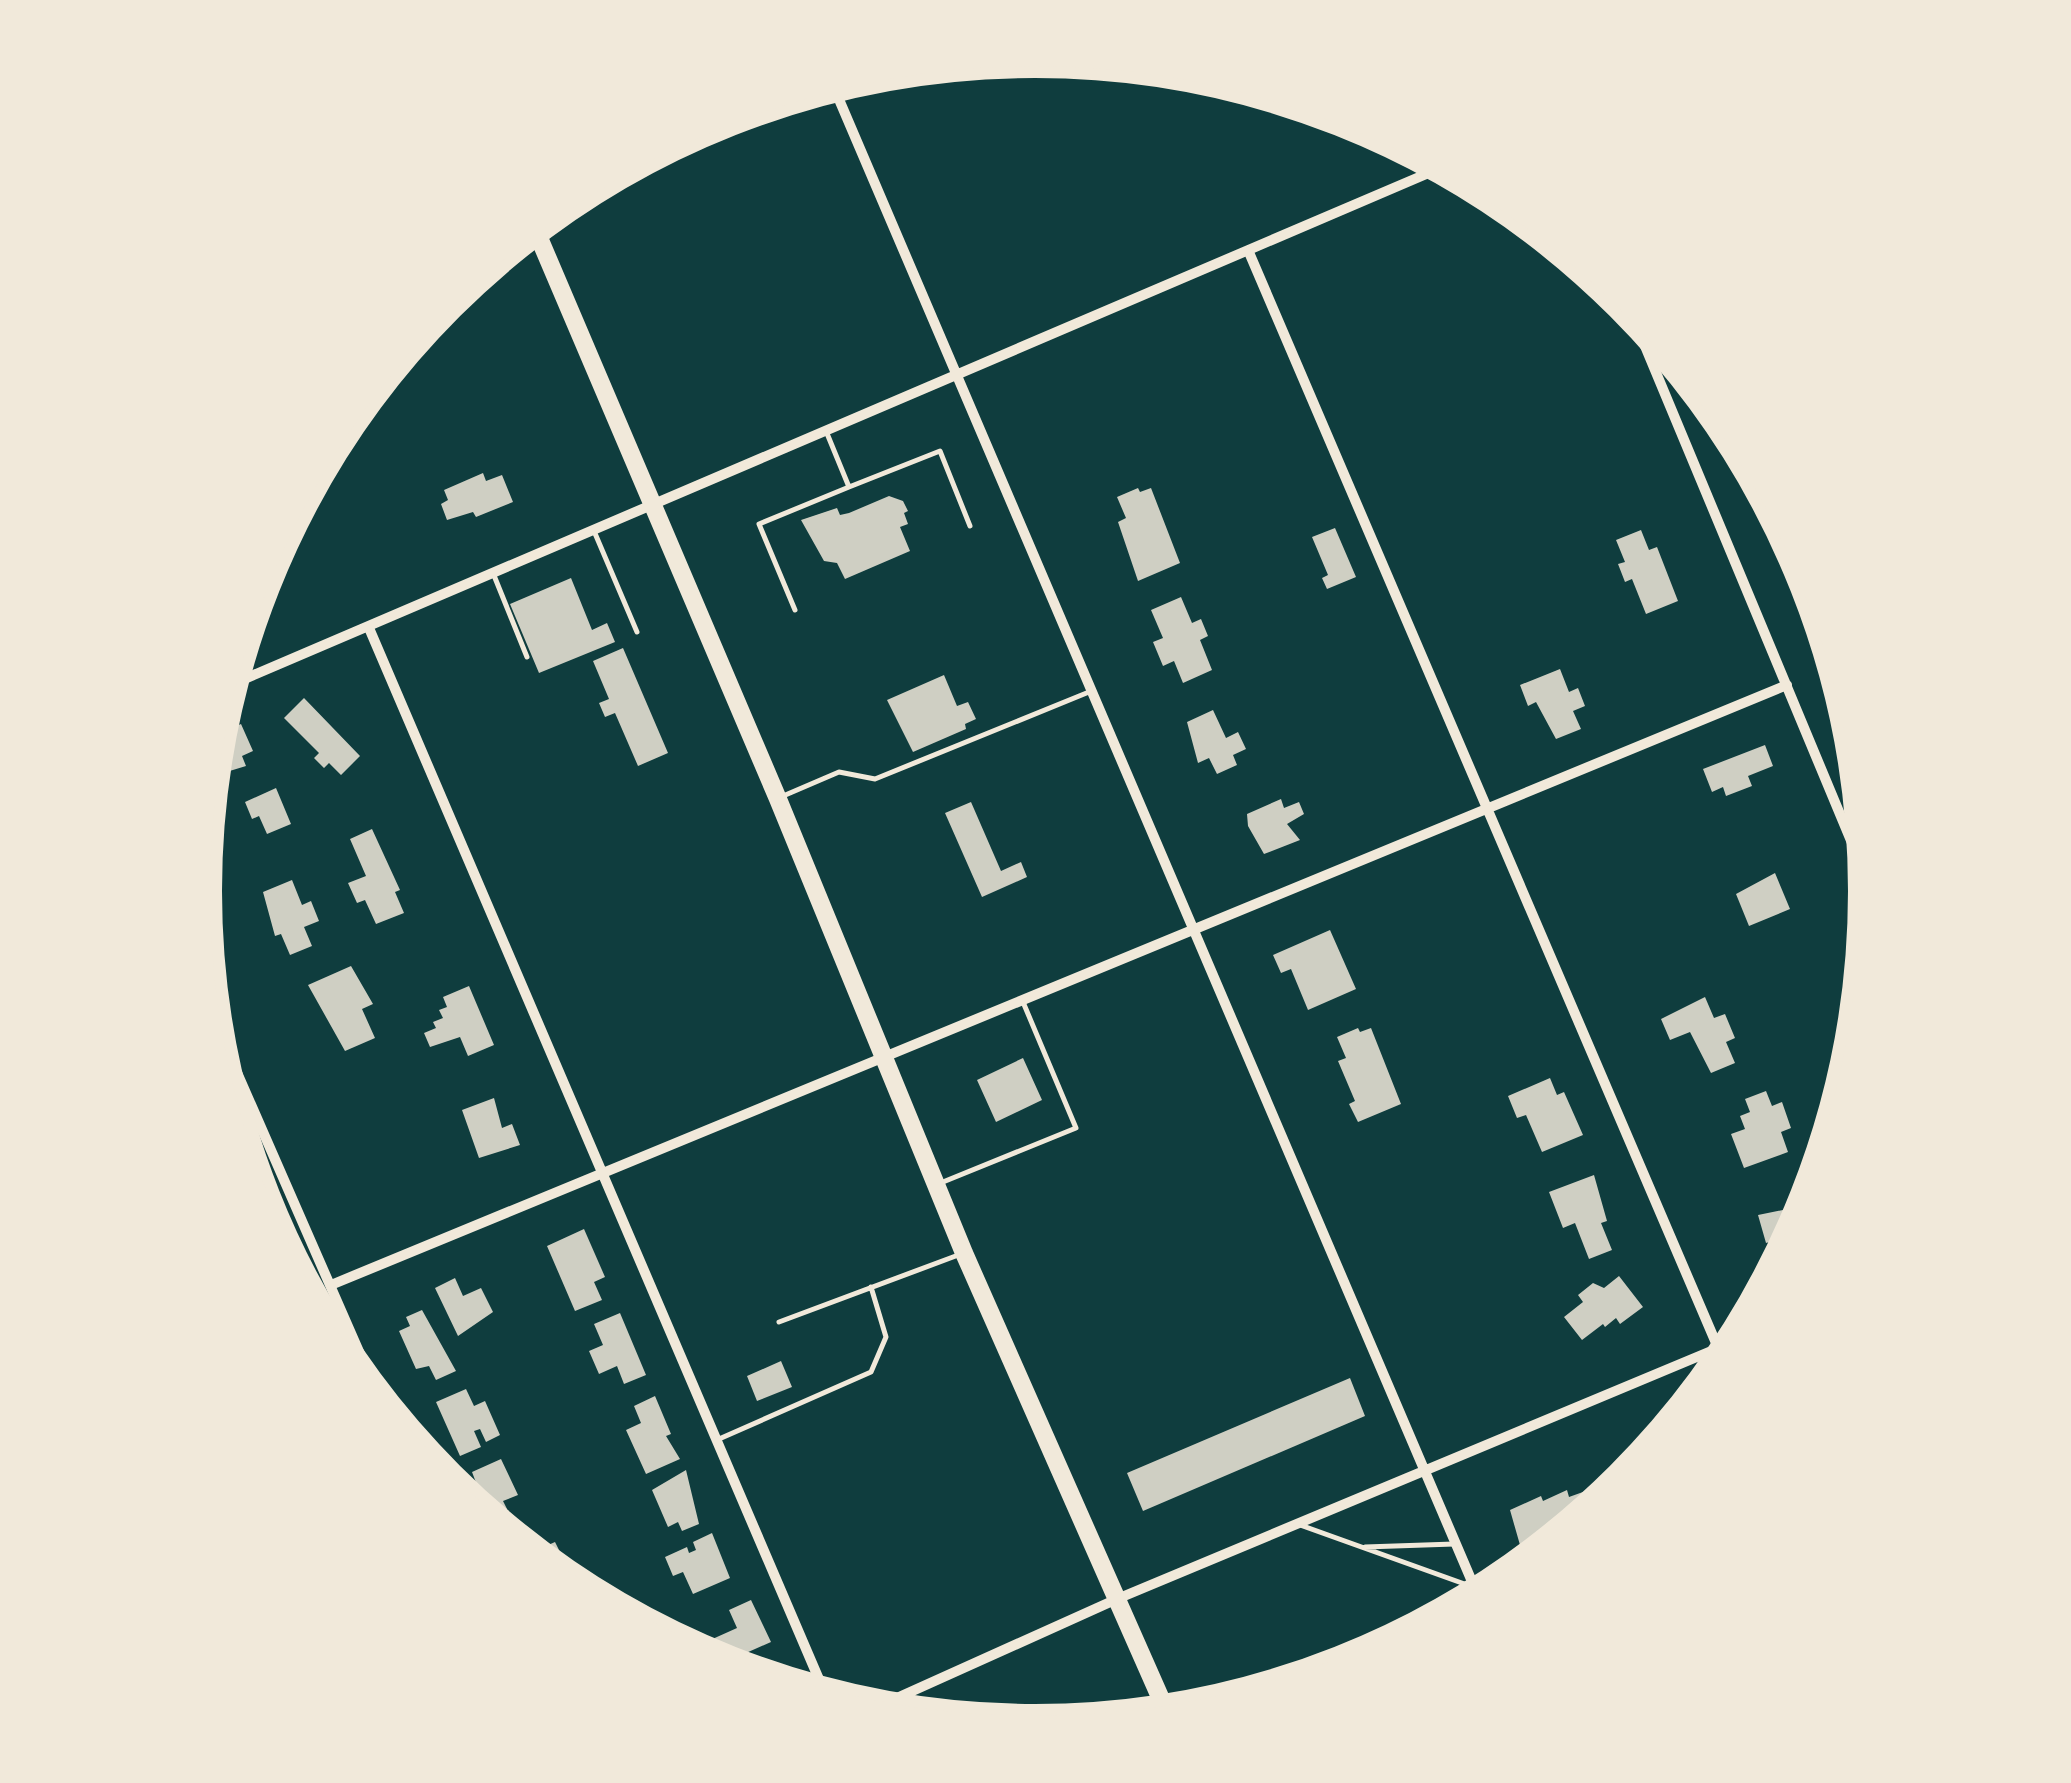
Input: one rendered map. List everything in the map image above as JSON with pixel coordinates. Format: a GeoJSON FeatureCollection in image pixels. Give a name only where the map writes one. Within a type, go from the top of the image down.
{"type":"FeatureCollection","features":[{"type":"Feature","properties":{"kind":"main road"},"geometry":{"type":"LineString","coordinates":[[540,240],[778,798],[964,1252],[1161,1700]]}},
{"type":"Feature","properties":{"kind":"street"},"geometry":{"type":"LineString","coordinates":[[838,97],[1473,1583]]}},
{"type":"Feature","properties":{"kind":"street"},"geometry":{"type":"LineString","coordinates":[[244,679],[1428,173]]}},
{"type":"Feature","properties":{"kind":"street"},"geometry":{"type":"LineString","coordinates":[[1248,250],[1718,1343]]}},
{"type":"Feature","properties":{"kind":"street"},"geometry":{"type":"LineString","coordinates":[[1644,343],[1853,845]]}},
{"type":"Feature","properties":{"kind":"street"},"geometry":{"type":"LineString","coordinates":[[369,628],[820,1682]]}},
{"type":"Feature","properties":{"kind":"street"},"geometry":{"type":"LineString","coordinates":[[332,1286],[1787,685]]}},
{"type":"Feature","properties":{"kind":"street"},"geometry":{"type":"LineString","coordinates":[[236,1069],[362,1357]]}},
{"type":"Feature","properties":{"kind":"street"},"geometry":{"type":"LineString","coordinates":[[897,1698],[1117,1599],[1714,1349]]}},
{"type":"Feature","properties":{"kind":"lane"},"geometry":{"type":"LineString","coordinates":[[826,431],[848,487]]}},
{"type":"Feature","properties":{"kind":"lane"},"geometry":{"type":"LineString","coordinates":[[795,610],[759,524],[940,452],[970,526]]}},
{"type":"Feature","properties":{"kind":"lane"},"geometry":{"type":"LineString","coordinates":[[593,528],[637,632]]}},
{"type":"Feature","properties":{"kind":"lane"},"geometry":{"type":"LineString","coordinates":[[492,573],[527,657]]}},
{"type":"Feature","properties":{"kind":"lane"},"geometry":{"type":"LineString","coordinates":[[778,798],[839,772],[874,779],[1092,691]]}},
{"type":"Feature","properties":{"kind":"lane"},"geometry":{"type":"LineString","coordinates":[[936,1185],[1076,1128],[1023,1001]]}},
{"type":"Feature","properties":{"kind":"lane"},"geometry":{"type":"LineString","coordinates":[[779,1322],[964,1252]]}},
{"type":"Feature","properties":{"kind":"lane"},"geometry":{"type":"LineString","coordinates":[[716,1441],[871,1372],[886,1337],[870,1287]]}},
{"type":"Feature","properties":{"kind":"lane"},"geometry":{"type":"LineString","coordinates":[[1297,1524],[1465,1588]]}},
{"type":"Feature","properties":{"kind":"lane"},"geometry":{"type":"LineString","coordinates":[[1362,1547],[1457,1544]]}},
{"type":"Feature","properties":{"kind":"building"},"geometry":{"type":"Polygon","coordinates":[[[483,473],[486,481],[502,475],[513,502],[476,517],[473,512],[447,520],[441,504],[448,500],[444,490],[483,473]]]}},
{"type":"Feature","properties":{"kind":"building"},"geometry":{"type":"Polygon","coordinates":[[[1138,488],[1140,492],[1151,488],[1180,563],[1138,581],[1118,522],[1126,518],[1117,497],[1138,488]]]}},
{"type":"Feature","properties":{"kind":"building"},"geometry":{"type":"Polygon","coordinates":[[[889,496],[903,501],[908,511],[904,513],[908,524],[900,527],[910,551],[845,579],[837,563],[824,561],[801,520],[837,508],[840,515],[849,513],[889,496]]]}},
{"type":"Feature","properties":{"kind":"building"},"geometry":{"type":"Polygon","coordinates":[[[1335,528],[1356,577],[1327,589],[1322,578],[1328,575],[1312,537],[1335,528]]]}},
{"type":"Feature","properties":{"kind":"building"},"geometry":{"type":"Polygon","coordinates":[[[1641,530],[1649,550],[1657,547],[1678,601],[1646,614],[1632,579],[1625,582],[1618,564],[1625,562],[1616,540],[1641,530]]]}},
{"type":"Feature","properties":{"kind":"building"},"geometry":{"type":"Polygon","coordinates":[[[571,578],[592,630],[607,623],[615,642],[539,673],[510,604],[571,578]]]}},
{"type":"Feature","properties":{"kind":"building"},"geometry":{"type":"Polygon","coordinates":[[[1181,597],[1192,623],[1201,619],[1208,636],[1200,640],[1212,670],[1183,683],[1174,661],[1163,666],[1153,642],[1163,638],[1151,610],[1181,597]]]}},
{"type":"Feature","properties":{"kind":"building"},"geometry":{"type":"Polygon","coordinates":[[[623,648],[668,753],[638,766],[615,713],[605,717],[599,703],[609,699],[593,661],[623,648]]]}},
{"type":"Feature","properties":{"kind":"building"},"geometry":{"type":"Polygon","coordinates":[[[1560,669],[1569,692],[1578,688],[1585,706],[1573,711],[1581,729],[1556,739],[1536,702],[1528,706],[1520,685],[1560,669]]]}},
{"type":"Feature","properties":{"kind":"building"},"geometry":{"type":"Polygon","coordinates":[[[944,675],[957,706],[968,702],[976,719],[965,724],[966,729],[913,752],[887,700],[944,675]]]}},
{"type":"Feature","properties":{"kind":"building"},"geometry":{"type":"Polygon","coordinates":[[[304,698],[360,756],[341,775],[329,763],[324,768],[314,758],[319,753],[284,718],[304,698]]]}},
{"type":"Feature","properties":{"kind":"building"},"geometry":{"type":"Polygon","coordinates":[[[1213,710],[1226,738],[1238,732],[1246,749],[1233,755],[1237,765],[1217,774],[1209,758],[1198,763],[1187,722],[1213,710]]]}},
{"type":"Feature","properties":{"kind":"building"},"geometry":{"type":"Polygon","coordinates":[[[241,724],[253,751],[242,756],[246,766],[226,772],[232,732],[241,724]]]}},
{"type":"Feature","properties":{"kind":"building"},"geometry":{"type":"Polygon","coordinates":[[[1765,745],[1773,766],[1748,776],[1752,786],[1726,796],[1723,787],[1712,792],[1703,769],[1765,745]]]}},
{"type":"Feature","properties":{"kind":"building"},"geometry":{"type":"Polygon","coordinates":[[[276,788],[291,824],[267,834],[259,816],[252,819],[245,802],[276,788]]]}},
{"type":"Feature","properties":{"kind":"building"},"geometry":{"type":"Polygon","coordinates":[[[1281,799],[1284,808],[1299,802],[1304,814],[1287,824],[1300,840],[1264,854],[1248,826],[1247,814],[1281,799]]]}},
{"type":"Feature","properties":{"kind":"building"},"geometry":{"type":"Polygon","coordinates":[[[971,802],[1001,871],[1021,862],[1027,877],[982,897],[945,813],[971,802]]]}},
{"type":"Feature","properties":{"kind":"building"},"geometry":{"type":"Polygon","coordinates":[[[372,829],[400,890],[395,892],[404,913],[376,924],[365,900],[357,903],[348,883],[366,876],[350,839],[372,829]]]}},
{"type":"Feature","properties":{"kind":"building"},"geometry":{"type":"Polygon","coordinates":[[[1775,873],[1790,909],[1749,926],[1736,894],[1775,873]]]}},
{"type":"Feature","properties":{"kind":"building"},"geometry":{"type":"Polygon","coordinates":[[[292,880],[302,905],[311,901],[319,921],[304,927],[312,946],[290,955],[281,934],[275,936],[263,892],[292,880]]]}},
{"type":"Feature","properties":{"kind":"building"},"geometry":{"type":"Polygon","coordinates":[[[1330,930],[1356,989],[1308,1010],[1291,969],[1281,973],[1273,955],[1330,930]]]}},
{"type":"Feature","properties":{"kind":"building"},"geometry":{"type":"Polygon","coordinates":[[[351,966],[373,1004],[362,1009],[375,1038],[345,1051],[308,985],[351,966]]]}},
{"type":"Feature","properties":{"kind":"building"},"geometry":{"type":"Polygon","coordinates":[[[469,986],[494,1045],[468,1056],[460,1037],[430,1047],[424,1033],[436,1028],[433,1022],[443,1018],[439,1010],[447,1007],[443,997],[469,986]]]}},
{"type":"Feature","properties":{"kind":"building"},"geometry":{"type":"Polygon","coordinates":[[[1705,997],[1714,1018],[1725,1014],[1735,1038],[1726,1042],[1735,1063],[1711,1073],[1690,1032],[1670,1040],[1661,1019],[1705,997]]]}},
{"type":"Feature","properties":{"kind":"building"},"geometry":{"type":"Polygon","coordinates":[[[1358,1028],[1360,1032],[1371,1028],[1401,1104],[1358,1122],[1349,1104],[1355,1101],[1338,1061],[1346,1058],[1337,1037],[1358,1028]]]}},
{"type":"Feature","properties":{"kind":"building"},"geometry":{"type":"Polygon","coordinates":[[[1023,1058],[1042,1100],[996,1122],[977,1080],[1023,1058]]]}},
{"type":"Feature","properties":{"kind":"building"},"geometry":{"type":"Polygon","coordinates":[[[1550,1078],[1557,1095],[1564,1092],[1583,1135],[1542,1152],[1526,1115],[1517,1118],[1508,1096],[1550,1078]]]}},
{"type":"Feature","properties":{"kind":"building"},"geometry":{"type":"Polygon","coordinates":[[[1766,1091],[1772,1106],[1782,1102],[1791,1128],[1781,1132],[1788,1152],[1744,1168],[1731,1134],[1745,1129],[1740,1116],[1750,1112],[1745,1099],[1766,1091]]]}},
{"type":"Feature","properties":{"kind":"building"},"geometry":{"type":"Polygon","coordinates":[[[494,1098],[502,1128],[512,1124],[520,1145],[479,1158],[462,1110],[494,1098]]]}},
{"type":"Feature","properties":{"kind":"building"},"geometry":{"type":"Polygon","coordinates":[[[1594,1175],[1607,1221],[1601,1223],[1612,1250],[1589,1259],[1575,1223],[1563,1228],[1549,1192],[1594,1175]]]}},
{"type":"Feature","properties":{"kind":"building"},"geometry":{"type":"Polygon","coordinates":[[[1790,1209],[1776,1240],[1766,1243],[1758,1215],[1790,1209]]]}},
{"type":"Feature","properties":{"kind":"building"},"geometry":{"type":"Polygon","coordinates":[[[584,1229],[605,1277],[594,1282],[602,1300],[575,1311],[547,1246],[584,1229]]]}},
{"type":"Feature","properties":{"kind":"building"},"geometry":{"type":"Polygon","coordinates":[[[1619,1276],[1643,1307],[1620,1324],[1616,1318],[1605,1327],[1603,1324],[1582,1340],[1564,1317],[1583,1302],[1578,1295],[1593,1283],[1604,1288],[1619,1276]]]}},
{"type":"Feature","properties":{"kind":"building"},"geometry":{"type":"Polygon","coordinates":[[[455,1278],[463,1296],[481,1288],[493,1312],[458,1336],[435,1288],[455,1278]]]}},
{"type":"Feature","properties":{"kind":"building"},"geometry":{"type":"Polygon","coordinates":[[[422,1310],[456,1371],[436,1380],[429,1366],[416,1369],[399,1331],[410,1326],[406,1317],[422,1310]]]}},
{"type":"Feature","properties":{"kind":"building"},"geometry":{"type":"Polygon","coordinates":[[[620,1313],[646,1375],[624,1384],[617,1366],[599,1374],[589,1351],[603,1345],[594,1324],[620,1313]]]}},
{"type":"Feature","properties":{"kind":"building"},"geometry":{"type":"Polygon","coordinates":[[[781,1361],[792,1387],[757,1401],[747,1376],[781,1361]]]}},
{"type":"Feature","properties":{"kind":"building"},"geometry":{"type":"Polygon","coordinates":[[[1350,1378],[1365,1416],[1143,1511],[1127,1473],[1350,1378]]]}},
{"type":"Feature","properties":{"kind":"building"},"geometry":{"type":"Polygon","coordinates":[[[466,1389],[474,1406],[485,1401],[500,1435],[486,1442],[480,1429],[474,1431],[481,1447],[460,1456],[436,1402],[466,1389]]]}},
{"type":"Feature","properties":{"kind":"building"},"geometry":{"type":"Polygon","coordinates":[[[655,1396],[671,1434],[666,1436],[680,1459],[646,1474],[626,1430],[641,1423],[634,1406],[655,1396]]]}},
{"type":"Feature","properties":{"kind":"building"},"geometry":{"type":"Polygon","coordinates":[[[501,1459],[518,1495],[503,1501],[507,1509],[501,1512],[480,1493],[472,1472],[501,1459]]]}},
{"type":"Feature","properties":{"kind":"building"},"geometry":{"type":"Polygon","coordinates":[[[686,1470],[699,1524],[682,1531],[678,1522],[668,1527],[652,1490],[686,1470]]]}},
{"type":"Feature","properties":{"kind":"building"},"geometry":{"type":"Polygon","coordinates":[[[1598,1487],[1539,1537],[1520,1545],[1510,1510],[1567,1490],[1569,1497],[1598,1487]]]}},
{"type":"Feature","properties":{"kind":"building"},"geometry":{"type":"Polygon","coordinates":[[[712,1533],[730,1578],[693,1594],[683,1572],[673,1576],[665,1557],[687,1547],[689,1553],[696,1550],[693,1542],[712,1533]]]}},
{"type":"Feature","properties":{"kind":"building"},"geometry":{"type":"Polygon","coordinates":[[[555,1542],[564,1561],[545,1547],[555,1542]]]}},
{"type":"Feature","properties":{"kind":"building"},"geometry":{"type":"Polygon","coordinates":[[[751,1600],[771,1642],[741,1655],[708,1642],[737,1628],[729,1610],[751,1600]]]}}]}
